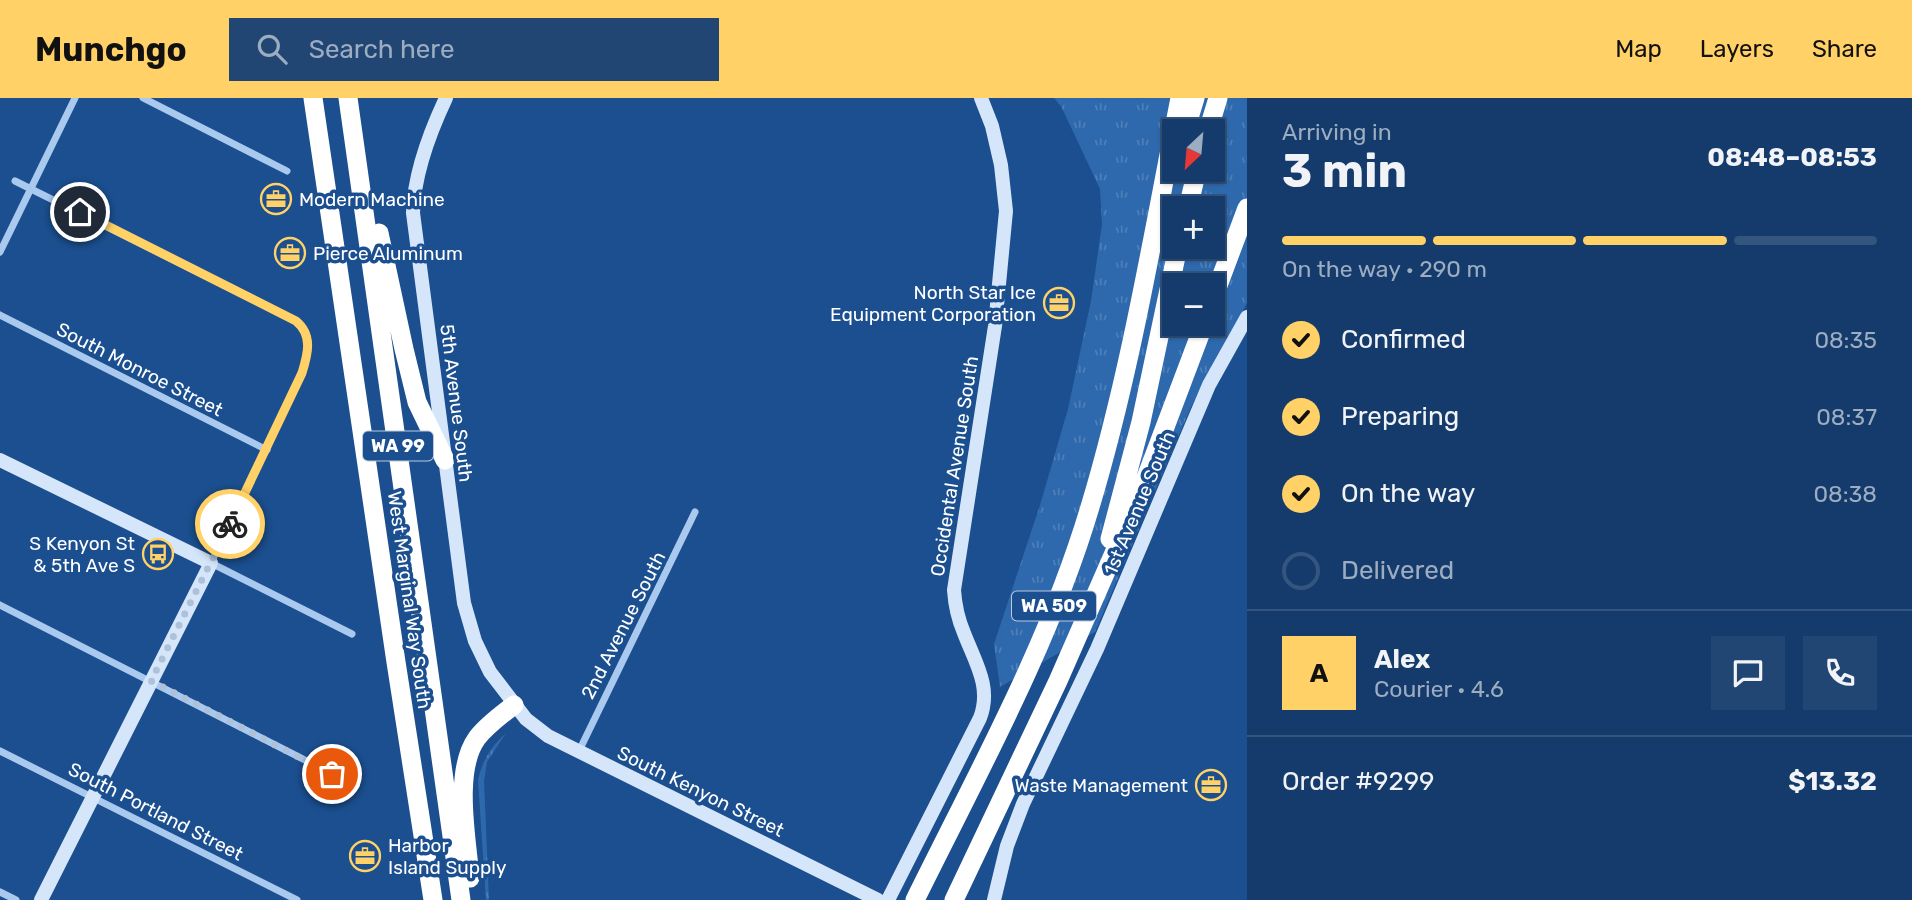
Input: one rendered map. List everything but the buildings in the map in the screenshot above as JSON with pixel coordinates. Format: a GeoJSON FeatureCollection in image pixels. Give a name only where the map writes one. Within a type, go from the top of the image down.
{"type":"FeatureCollection","features":[{"type":"Feature","properties":{"kind":"highway","name":"West Marginal Way South"},"geometry":{"type":"LineString","coordinates":[[313,98],[433,900]]}},
{"type":"Feature","properties":{"kind":"highway","name":"West Marginal Way South"},"geometry":{"type":"LineString","coordinates":[[349,98],[461,900]]}},
{"type":"Feature","properties":{"kind":"highway"},"geometry":{"type":"LineString","coordinates":[[349,98],[417,402],[445,460]]}},
{"type":"Feature","properties":{"kind":"highway"},"geometry":{"type":"LineString","coordinates":[[1154,227],[1180,98]]}},
{"type":"Feature","properties":{"kind":"highway"},"geometry":{"type":"LineString","coordinates":[[1189,119],[1195,98]]}},
{"type":"Feature","properties":{"kind":"highway"},"geometry":{"type":"LineString","coordinates":[[1212,119],[1218,98]]}},
{"type":"Feature","properties":{"kind":"highway","name":"WA 509"},"geometry":{"type":"LineString","coordinates":[[915,900],[1020,687],[1058,598],[1081,533],[1125,373],[1154,227],[1168,182]]}},
{"type":"Feature","properties":{"kind":"highway"},"geometry":{"type":"LineString","coordinates":[[1223,273],[1247,208]]}},
{"type":"Feature","properties":{"kind":"highway","name":"WA 509"},"geometry":{"type":"LineString","coordinates":[[954,900],[1058,681],[1112,531],[1141,422],[1175,259]]}},
{"type":"Feature","properties":{"kind":"highway"},"geometry":{"type":"LineString","coordinates":[[1058,681],[1139,496],[1199,336]]}},
{"type":"Feature","properties":{"kind":"highway"},"geometry":{"type":"LineString","coordinates":[[471,900],[465,818],[465,767],[478,738],[489,725],[514,705]]}},
{"type":"Feature","properties":{"kind":"street"},"geometry":{"type":"LineString","coordinates":[[0,252],[75,98]]}},
{"type":"Feature","properties":{"kind":"street"},"geometry":{"type":"LineString","coordinates":[[142,98],[287,171]]}},
{"type":"Feature","properties":{"kind":"street","name":"5th Avenue South"},"geometry":{"type":"LineString","coordinates":[[446,98],[418,173],[413,214],[460,579],[468,618],[486,664],[514,705]]}},
{"type":"Feature","properties":{"kind":"street","name":"Occidental Avenue South"},"geometry":{"type":"LineString","coordinates":[[888,900],[980,718],[985,702],[983,680],[963,631],[954,590],[995,326],[1006,211],[1001,165],[992,126],[981,98]]}},
{"type":"Feature","properties":{"kind":"street"},"geometry":{"type":"LineString","coordinates":[[15,180],[296,321],[308,335],[302,373],[267,450],[41,900]]}},
{"type":"Feature","properties":{"kind":"street","name":"South Monroe Street"},"geometry":{"type":"LineString","coordinates":[[0,315],[267,450]]}},
{"type":"Feature","properties":{"kind":"street","name":"1st Avenue South"},"geometry":{"type":"LineString","coordinates":[[994,900],[1007,846],[1023,804],[1097,649],[1209,385],[1247,317]]}},
{"type":"Feature","properties":{"kind":"street"},"geometry":{"type":"LineString","coordinates":[[0,460],[352,634]]}},
{"type":"Feature","properties":{"kind":"street","name":"2nd Avenue South"},"geometry":{"type":"LineString","coordinates":[[578,751],[695,512]]}},
{"type":"Feature","properties":{"kind":"street"},"geometry":{"type":"LineString","coordinates":[[0,606],[356,786]]}},
{"type":"Feature","properties":{"kind":"street","name":"South Kenyon Street"},"geometry":{"type":"LineString","coordinates":[[514,705],[538,730],[878,900]]}},
{"type":"Feature","properties":{"kind":"street","name":"South Portland Street"},"geometry":{"type":"LineString","coordinates":[[0,751],[297,900]]}},
{"type":"Feature","properties":{"kind":"street"},"geometry":{"type":"LineString","coordinates":[[0,892],[16,900]]}},
{"type":"Feature","properties":{"kind":"green space"},"geometry":{"type":"Polygon","coordinates":[[[1054,98],[1247,98],[1247,303],[1191,407],[1095,632],[1000,687],[994,644],[1040,505],[1068,409],[1091,301],[1102,224],[1100,189],[1061,106],[1054,98]]]}},
{"type":"Feature","properties":{"kind":"green space"},"geometry":{"type":"Polygon","coordinates":[[[506,733],[487,762],[484,781],[489,900],[486,900],[478,780],[488,754],[506,733]]]}},
{"type":"Feature","properties":{"kind":"way so far"},"geometry":{"type":"LineString","coordinates":[[230,524],[151,681],[332,774]]}},
{"type":"Feature","properties":{"kind":"place","name":"Modern Machine"},"geometry":{"type":"Point","coordinates":[276,199]}},
{"type":"Feature","properties":{"kind":"place","name":"Pierce Aluminum"},"geometry":{"type":"Point","coordinates":[290,253]}},
{"type":"Feature","properties":{"kind":"place","name":"North Star Ice Equipment Corporation"},"geometry":{"type":"Point","coordinates":[1059,303]}},
{"type":"Feature","properties":{"kind":"place","name":"S Kenyon St & 5th Ave S"},"geometry":{"type":"Point","coordinates":[158,554]}},
{"type":"Feature","properties":{"kind":"place","name":"Waste Management"},"geometry":{"type":"Point","coordinates":[1211,785]}},
{"type":"Feature","properties":{"kind":"place","name":"Harbor Island Supply"},"geometry":{"type":"Point","coordinates":[365,856]}},
{"type":"Feature","properties":{"kind":"route"},"geometry":{"type":"LineString","coordinates":[[80,212],[296,321],[308,335],[302,373],[230,524]]}}]}
